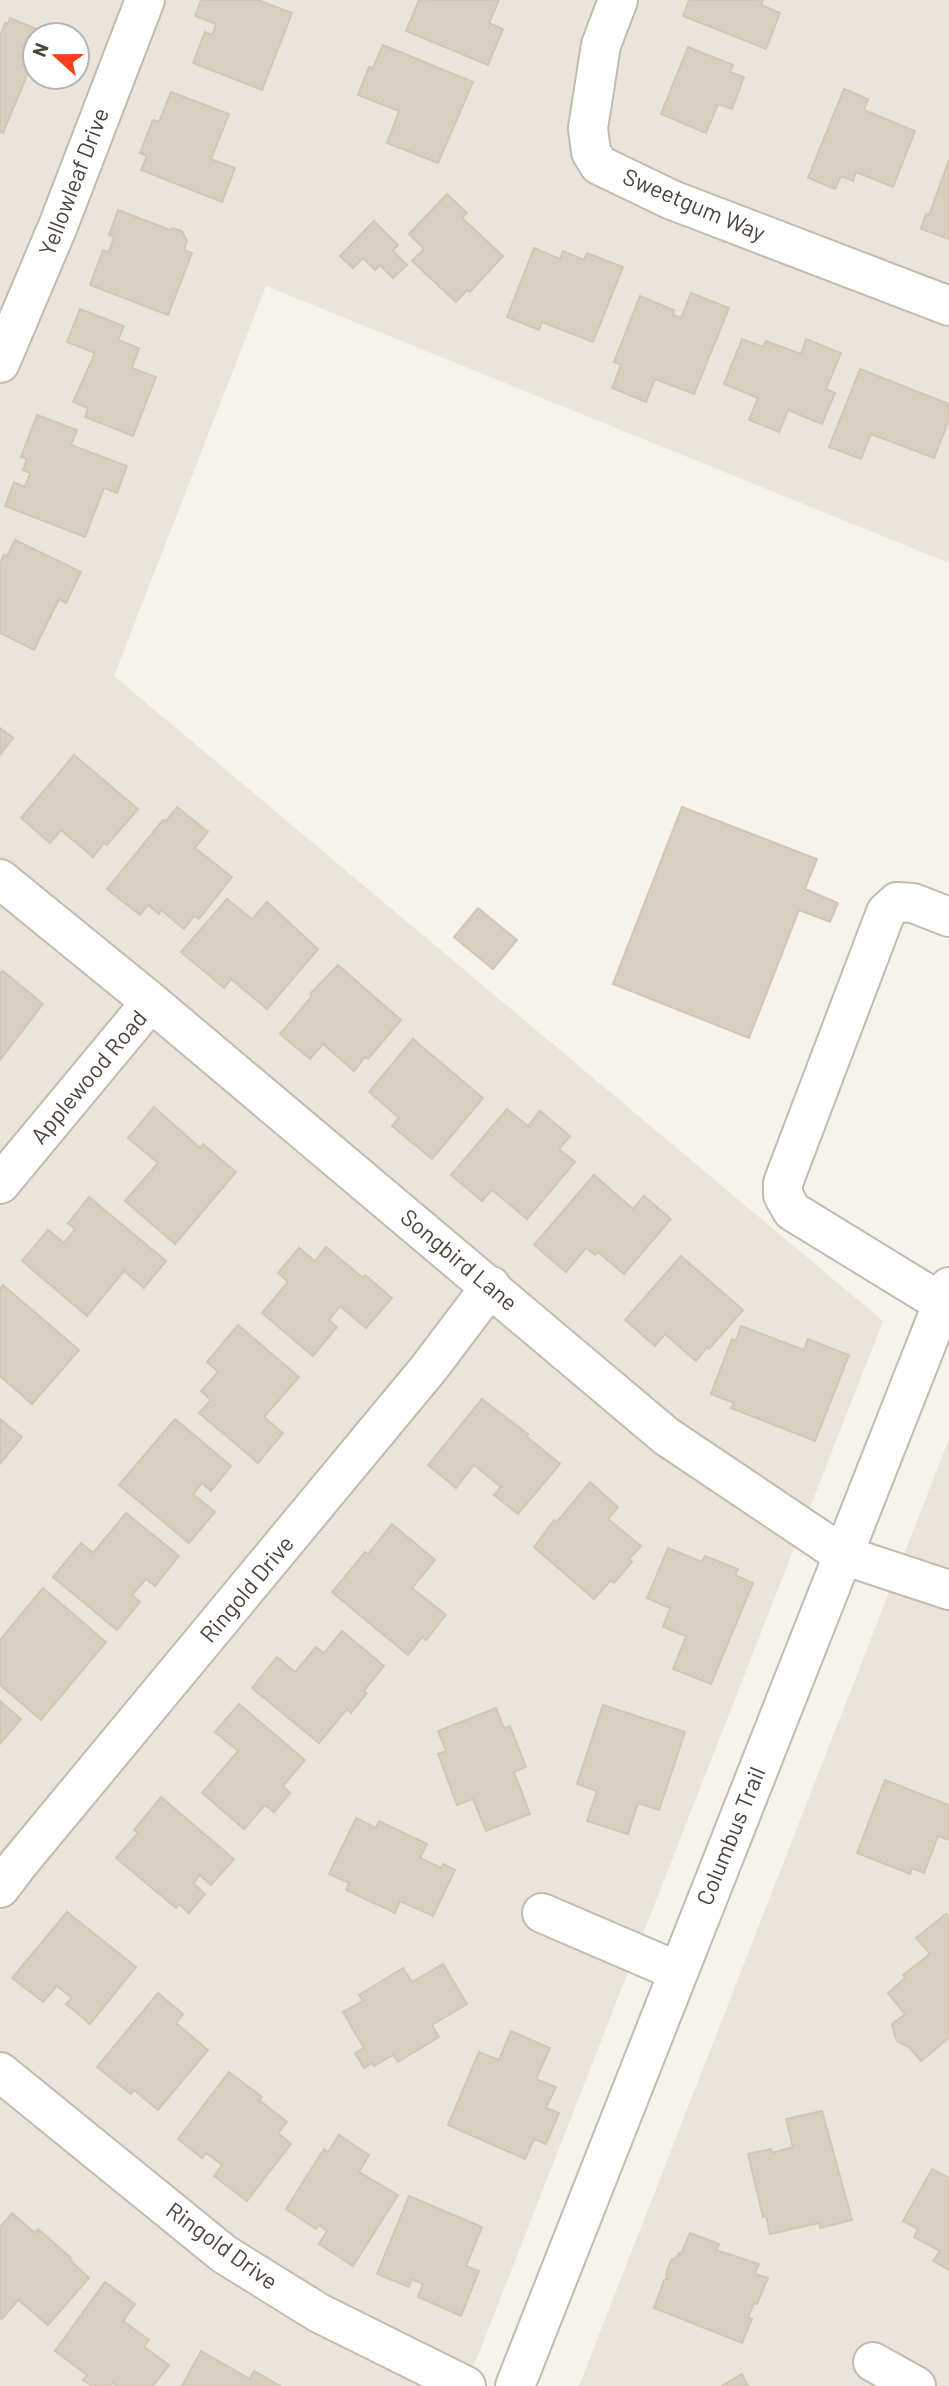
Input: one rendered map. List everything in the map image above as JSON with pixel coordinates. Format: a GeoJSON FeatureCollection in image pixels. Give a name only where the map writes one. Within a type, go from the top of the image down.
{"type":"FeatureCollection","features":[{"type":"Feature","properties":{"kind":"street","name":"Yellowleaf Drive"},"geometry":{"type":"LineString","coordinates":[[0,363],[58,226],[145,0]]}},
{"type":"Feature","properties":{"kind":"street","name":"Sweetgum Way"},"geometry":{"type":"LineString","coordinates":[[618,0],[601,45],[588,128],[592,152],[599,165],[672,200],[949,306]]}},
{"type":"Feature","properties":{"kind":"street","name":"Songbird Lane"},"geometry":{"type":"LineString","coordinates":[[0,879],[491,1286],[666,1436],[843,1555],[949,1590]]}},
{"type":"Feature","properties":{"kind":"street"},"geometry":{"type":"LineString","coordinates":[[946,1295],[792,1211],[783,1195],[783,1183],[886,912],[897,902],[913,902],[949,917]]}},
{"type":"Feature","properties":{"kind":"street","name":"Applewood Road"},"geometry":{"type":"LineString","coordinates":[[0,1184],[151,1002]]}},
{"type":"Feature","properties":{"kind":"street","name":"Ringold Drive"},"geometry":{"type":"LineString","coordinates":[[0,1888],[429,1368],[491,1286]]}},
{"type":"Feature","properties":{"kind":"street","name":"Columbus Trail"},"geometry":{"type":"LineString","coordinates":[[515,2386],[946,1295]]}},
{"type":"Feature","properties":{"kind":"street"},"geometry":{"type":"LineString","coordinates":[[542,1913],[677,1971]]}},
{"type":"Feature","properties":{"kind":"street","name":"Ringold Drive"},"geometry":{"type":"LineString","coordinates":[[0,2072],[224,2254],[319,2313],[466,2386]]}},
{"type":"Feature","properties":{"kind":"street"},"geometry":{"type":"LineString","coordinates":[[873,2362],[916,2386]]}},
{"type":"Feature","properties":{"kind":"shaded area"},"geometry":{"type":"Polygon","coordinates":[[[0,0],[949,0],[949,563],[266,286],[114,676],[883,1321],[466,2386],[0,2386],[0,0]]]}},
{"type":"Feature","properties":{"kind":"shaded area"},"geometry":{"type":"Polygon","coordinates":[[[949,1439],[949,2386],[579,2386],[949,1439]]]}},
{"type":"Feature","properties":{"kind":"building"},"geometry":{"type":"Polygon","coordinates":[[[201,0],[258,0],[292,13],[262,90],[193,63],[205,32],[212,35],[216,24],[195,16],[201,0]]]}},
{"type":"Feature","properties":{"kind":"building"},"geometry":{"type":"Polygon","coordinates":[[[419,0],[499,0],[489,23],[503,29],[488,65],[406,31],[419,0]]]}},
{"type":"Feature","properties":{"kind":"building"},"geometry":{"type":"Polygon","coordinates":[[[689,0],[763,0],[761,5],[780,13],[766,49],[683,16],[689,0]]]}},
{"type":"Feature","properties":{"kind":"building"},"geometry":{"type":"Polygon","coordinates":[[[10,18],[21,23],[21,90],[3,133],[0,132],[0,36],[5,23],[8,24],[10,18]]]}},
{"type":"Feature","properties":{"kind":"building"},"geometry":{"type":"Polygon","coordinates":[[[383,45],[473,82],[438,163],[387,143],[399,111],[358,95],[369,67],[373,68],[383,45]]]}},
{"type":"Feature","properties":{"kind":"building"},"geometry":{"type":"Polygon","coordinates":[[[688,47],[733,65],[730,72],[744,77],[732,109],[718,104],[706,133],[661,114],[688,47]]]}},
{"type":"Feature","properties":{"kind":"building"},"geometry":{"type":"Polygon","coordinates":[[[844,89],[868,99],[864,110],[915,131],[893,187],[856,172],[853,181],[841,176],[835,189],[808,178],[844,89]]]}},
{"type":"Feature","properties":{"kind":"building"},"geometry":{"type":"Polygon","coordinates":[[[171,92],[229,114],[211,159],[235,168],[222,202],[141,170],[147,156],[140,153],[153,120],[159,122],[171,92]]]}},
{"type":"Feature","properties":{"kind":"building"},"geometry":{"type":"Polygon","coordinates":[[[949,160],[949,239],[921,229],[926,214],[929,215],[949,160]]]}},
{"type":"Feature","properties":{"kind":"building"},"geometry":{"type":"Polygon","coordinates":[[[447,194],[467,213],[462,218],[503,256],[470,292],[467,290],[456,302],[412,261],[424,249],[409,234],[447,194]]]}},
{"type":"Feature","properties":{"kind":"building"},"geometry":{"type":"Polygon","coordinates":[[[118,210],[170,230],[173,228],[182,231],[187,241],[184,250],[192,253],[168,315],[90,285],[103,250],[109,252],[114,237],[109,235],[118,210]]]}},
{"type":"Feature","properties":{"kind":"building"},"geometry":{"type":"Polygon","coordinates":[[[374,221],[398,245],[393,251],[407,265],[393,278],[380,265],[375,270],[363,258],[353,268],[340,256],[374,221]]]}},
{"type":"Feature","properties":{"kind":"building"},"geometry":{"type":"Polygon","coordinates":[[[534,248],[560,259],[563,251],[584,260],[587,253],[623,267],[593,342],[542,322],[539,330],[507,317],[534,248]]]}},
{"type":"Feature","properties":{"kind":"building"},"geometry":{"type":"Polygon","coordinates":[[[691,293],[729,308],[694,394],[655,379],[646,402],[612,388],[621,365],[614,362],[640,296],[674,310],[673,315],[681,318],[691,293]]]}},
{"type":"Feature","properties":{"kind":"building"},"geometry":{"type":"Polygon","coordinates":[[[80,309],[124,326],[118,340],[139,348],[132,368],[156,377],[133,436],[85,417],[88,408],[73,402],[95,353],[67,342],[80,309]]]}},
{"type":"Feature","properties":{"kind":"building"},"geometry":{"type":"Polygon","coordinates":[[[742,339],[763,347],[766,341],[801,354],[806,339],[841,353],[826,389],[835,393],[822,424],[788,410],[779,432],[749,420],[758,398],[724,384],[742,339]]]}},
{"type":"Feature","properties":{"kind":"building"},"geometry":{"type":"Polygon","coordinates":[[[860,369],[949,404],[949,420],[934,458],[871,434],[861,459],[829,447],[860,369]]]}},
{"type":"Feature","properties":{"kind":"building"},"geometry":{"type":"Polygon","coordinates":[[[37,415],[77,430],[71,445],[127,466],[117,493],[104,488],[85,537],[5,506],[14,482],[25,487],[30,473],[23,470],[27,459],[21,457],[37,415]]]}},
{"type":"Feature","properties":{"kind":"building"},"geometry":{"type":"Polygon","coordinates":[[[15,540],[81,572],[66,603],[59,599],[34,650],[0,633],[0,564],[15,540]]]}},
{"type":"Feature","properties":{"kind":"building"},"geometry":{"type":"Polygon","coordinates":[[[0,728],[13,738],[0,755],[0,728]]]}},
{"type":"Feature","properties":{"kind":"building"},"geometry":{"type":"Polygon","coordinates":[[[74,755],[138,809],[93,857],[61,830],[50,843],[21,818],[74,755]]]}},
{"type":"Feature","properties":{"kind":"building"},"geometry":{"type":"Polygon","coordinates":[[[177,807],[208,832],[195,848],[232,877],[199,919],[194,916],[184,929],[161,910],[159,914],[148,905],[140,915],[107,889],[163,820],[166,821],[177,807]]]}},
{"type":"Feature","properties":{"kind":"building"},"geometry":{"type":"Polygon","coordinates":[[[682,807],[817,859],[805,889],[838,903],[830,922],[799,910],[749,1038],[613,984],[682,807]]]}},
{"type":"Feature","properties":{"kind":"building"},"geometry":{"type":"Polygon","coordinates":[[[227,899],[252,919],[267,902],[318,949],[267,1009],[231,979],[224,988],[181,952],[227,899]]]}},
{"type":"Feature","properties":{"kind":"building"},"geometry":{"type":"Polygon","coordinates":[[[478,908],[517,940],[493,969],[454,937],[478,908]]]}},
{"type":"Feature","properties":{"kind":"building"},"geometry":{"type":"Polygon","coordinates":[[[338,965],[401,1020],[368,1059],[365,1057],[354,1071],[323,1044],[310,1059],[280,1034],[312,996],[310,994],[338,965]]]}},
{"type":"Feature","properties":{"kind":"building"},"geometry":{"type":"Polygon","coordinates":[[[3,971],[43,1004],[0,1060],[0,973],[3,971]]]}},
{"type":"Feature","properties":{"kind":"building"},"geometry":{"type":"Polygon","coordinates":[[[413,1039],[483,1098],[432,1159],[392,1126],[399,1118],[369,1092],[413,1039]]]}},
{"type":"Feature","properties":{"kind":"building"},"geometry":{"type":"Polygon","coordinates":[[[154,1107],[200,1148],[203,1144],[236,1172],[175,1244],[125,1201],[158,1163],[128,1138],[154,1107]]]}},
{"type":"Feature","properties":{"kind":"building"},"geometry":{"type":"Polygon","coordinates":[[[507,1109],[528,1126],[540,1111],[570,1136],[559,1149],[575,1162],[527,1219],[492,1190],[482,1201],[451,1175],[507,1109]]]}},
{"type":"Feature","properties":{"kind":"building"},"geometry":{"type":"Polygon","coordinates":[[[594,1175],[633,1209],[644,1196],[671,1219],[624,1274],[598,1252],[595,1255],[586,1248],[566,1272],[534,1245],[594,1175]]]}},
{"type":"Feature","properties":{"kind":"building"},"geometry":{"type":"Polygon","coordinates":[[[89,1197],[166,1261],[144,1288],[124,1271],[87,1316],[22,1261],[48,1230],[64,1243],[75,1229],[68,1223],[89,1197]]]}},
{"type":"Feature","properties":{"kind":"building"},"geometry":{"type":"Polygon","coordinates":[[[326,1247],[392,1298],[366,1328],[340,1306],[329,1320],[337,1327],[313,1356],[262,1313],[288,1282],[278,1273],[299,1248],[315,1261],[326,1247]]]}},
{"type":"Feature","properties":{"kind":"building"},"geometry":{"type":"Polygon","coordinates":[[[681,1256],[743,1310],[696,1361],[665,1334],[655,1346],[625,1320],[681,1256]]]}},
{"type":"Feature","properties":{"kind":"building"},"geometry":{"type":"Polygon","coordinates":[[[3,1285],[79,1350],[32,1404],[0,1376],[0,1289],[3,1285]]]}},
{"type":"Feature","properties":{"kind":"building"},"geometry":{"type":"Polygon","coordinates":[[[238,1325],[299,1377],[264,1417],[283,1433],[258,1463],[199,1413],[211,1400],[201,1391],[218,1372],[207,1362],[238,1325]]]}},
{"type":"Feature","properties":{"kind":"building"},"geometry":{"type":"Polygon","coordinates":[[[741,1326],[804,1350],[808,1339],[849,1355],[815,1441],[731,1408],[734,1403],[711,1394],[732,1339],[736,1341],[741,1326]]]}},
{"type":"Feature","properties":{"kind":"building"},"geometry":{"type":"Polygon","coordinates":[[[482,1399],[528,1434],[526,1436],[560,1464],[518,1514],[494,1495],[501,1487],[474,1465],[456,1488],[428,1465],[482,1399]]]}},
{"type":"Feature","properties":{"kind":"building"},"geometry":{"type":"Polygon","coordinates":[[[0,1419],[22,1437],[0,1464],[0,1419]]]}},
{"type":"Feature","properties":{"kind":"building"},"geometry":{"type":"Polygon","coordinates":[[[175,1419],[231,1466],[211,1491],[202,1483],[193,1494],[215,1512],[189,1543],[119,1485],[175,1419]]]}},
{"type":"Feature","properties":{"kind":"building"},"geometry":{"type":"Polygon","coordinates":[[[590,1482],[618,1507],[608,1519],[641,1546],[629,1559],[632,1562],[614,1583],[611,1580],[594,1599],[534,1547],[554,1520],[557,1522],[590,1482]]]}},
{"type":"Feature","properties":{"kind":"building"},"geometry":{"type":"Polygon","coordinates":[[[126,1513],[179,1556],[155,1586],[146,1579],[132,1595],[140,1602],[117,1630],[53,1577],[81,1543],[93,1553],[126,1513]]]}},
{"type":"Feature","properties":{"kind":"building"},"geometry":{"type":"Polygon","coordinates":[[[392,1524],[435,1560],[412,1588],[446,1615],[426,1640],[422,1637],[408,1655],[332,1592],[392,1524]]]}},
{"type":"Feature","properties":{"kind":"building"},"geometry":{"type":"Polygon","coordinates":[[[668,1548],[702,1562],[705,1556],[738,1569],[735,1575],[753,1583],[711,1684],[673,1669],[686,1636],[663,1627],[670,1608],[647,1598],[668,1548]]]}},
{"type":"Feature","properties":{"kind":"building"},"geometry":{"type":"Polygon","coordinates":[[[43,1588],[106,1642],[41,1720],[0,1685],[0,1640],[43,1588]]]}},
{"type":"Feature","properties":{"kind":"building"},"geometry":{"type":"Polygon","coordinates":[[[342,1631],[384,1666],[351,1713],[347,1709],[319,1743],[252,1688],[277,1657],[295,1672],[316,1647],[324,1653],[342,1631]]]}},
{"type":"Feature","properties":{"kind":"building"},"geometry":{"type":"Polygon","coordinates":[[[0,1701],[21,1719],[0,1744],[0,1701]]]}},
{"type":"Feature","properties":{"kind":"building"},"geometry":{"type":"Polygon","coordinates":[[[239,1704],[305,1760],[283,1786],[290,1793],[274,1812],[265,1805],[244,1829],[202,1793],[238,1751],[215,1732],[239,1704]]]}},
{"type":"Feature","properties":{"kind":"building"},"geometry":{"type":"Polygon","coordinates":[[[603,1705],[685,1732],[659,1810],[638,1803],[628,1834],[587,1821],[597,1791],[577,1784],[603,1705]]]}},
{"type":"Feature","properties":{"kind":"building"},"geometry":{"type":"Polygon","coordinates":[[[496,1708],[504,1728],[510,1726],[526,1767],[514,1772],[530,1814],[486,1831],[473,1799],[457,1805],[438,1754],[446,1751],[438,1731],[496,1708]]]}},
{"type":"Feature","properties":{"kind":"building"},"geometry":{"type":"Polygon","coordinates":[[[885,1780],[949,1805],[949,1840],[938,1836],[924,1873],[912,1868],[910,1874],[857,1853],[885,1780]]]}},
{"type":"Feature","properties":{"kind":"building"},"geometry":{"type":"Polygon","coordinates":[[[161,1797],[234,1859],[211,1885],[200,1875],[193,1883],[205,1894],[189,1913],[179,1904],[176,1908],[116,1858],[138,1833],[134,1830],[161,1797]]]}},
{"type":"Feature","properties":{"kind":"building"},"geometry":{"type":"Polygon","coordinates":[[[356,1818],[376,1828],[379,1821],[427,1844],[420,1858],[441,1868],[443,1864],[455,1870],[433,1916],[400,1901],[395,1913],[346,1890],[349,1883],[329,1874],[356,1818]]]}},
{"type":"Feature","properties":{"kind":"building"},"geometry":{"type":"Polygon","coordinates":[[[67,1912],[136,1967],[90,2024],[66,2004],[72,1998],[57,1986],[43,2002],[12,1978],[67,1912]]]}},
{"type":"Feature","properties":{"kind":"building"},"geometry":{"type":"Polygon","coordinates":[[[946,1914],[949,1918],[949,2038],[921,2061],[909,2047],[898,2042],[895,2037],[892,2024],[905,2014],[888,1993],[905,1978],[903,1975],[930,1954],[916,1938],[946,1914]]]}},
{"type":"Feature","properties":{"kind":"building"},"geometry":{"type":"Polygon","coordinates":[[[443,1964],[467,2004],[432,2025],[439,2037],[398,2062],[393,2055],[374,2066],[373,2063],[364,2068],[355,2053],[364,2048],[343,2012],[363,2001],[359,1995],[403,1968],[412,1982],[443,1964]]]}},
{"type":"Feature","properties":{"kind":"building"},"geometry":{"type":"Polygon","coordinates":[[[158,1993],[183,2014],[176,2023],[208,2050],[158,2110],[134,2090],[131,2094],[97,2067],[158,1993]]]}},
{"type":"Feature","properties":{"kind":"building"},"geometry":{"type":"Polygon","coordinates":[[[511,2031],[550,2048],[536,2079],[556,2087],[546,2108],[559,2113],[546,2144],[534,2139],[525,2159],[448,2125],[479,2052],[499,2060],[511,2031]]]}},
{"type":"Feature","properties":{"kind":"building"},"geometry":{"type":"Polygon","coordinates":[[[229,2072],[262,2097],[259,2100],[287,2122],[278,2133],[291,2144],[247,2201],[214,2176],[222,2165],[206,2153],[202,2158],[178,2139],[229,2072]]]}},
{"type":"Feature","properties":{"kind":"building"},"geometry":{"type":"Polygon","coordinates":[[[822,2111],[852,2220],[820,2228],[819,2223],[770,2234],[766,2216],[763,2217],[748,2154],[771,2149],[772,2153],[793,2147],[786,2119],[822,2111]]]}},
{"type":"Feature","properties":{"kind":"building"},"geometry":{"type":"Polygon","coordinates":[[[339,2135],[369,2155],[359,2172],[398,2195],[353,2266],[319,2244],[327,2231],[319,2225],[316,2229],[286,2209],[324,2149],[328,2152],[339,2135]]]}},
{"type":"Feature","properties":{"kind":"building"},"geometry":{"type":"Polygon","coordinates":[[[932,2169],[949,2178],[949,2270],[933,2261],[940,2251],[914,2237],[918,2229],[903,2221],[932,2169]]]}},
{"type":"Feature","properties":{"kind":"building"},"geometry":{"type":"Polygon","coordinates":[[[409,2196],[482,2227],[466,2266],[479,2271],[461,2316],[418,2297],[423,2284],[412,2279],[409,2287],[377,2274],[409,2196]]]}},
{"type":"Feature","properties":{"kind":"building"},"geometry":{"type":"Polygon","coordinates":[[[12,2213],[35,2233],[38,2229],[89,2278],[48,2325],[18,2300],[2,2319],[0,2317],[0,2227],[12,2213]]]}},
{"type":"Feature","properties":{"kind":"building"},"geometry":{"type":"Polygon","coordinates":[[[690,2233],[719,2244],[716,2250],[759,2264],[755,2274],[768,2278],[748,2317],[752,2319],[742,2343],[654,2308],[664,2280],[667,2279],[671,2260],[681,2254],[690,2233]]]}},
{"type":"Feature","properties":{"kind":"building"},"geometry":{"type":"Polygon","coordinates":[[[105,2282],[135,2304],[123,2321],[149,2340],[144,2347],[169,2365],[153,2386],[117,2386],[113,2383],[110,2386],[92,2386],[83,2380],[87,2375],[55,2351],[105,2282]]]}},
{"type":"Feature","properties":{"kind":"building"},"geometry":{"type":"Polygon","coordinates":[[[201,2351],[250,2379],[254,2371],[280,2386],[182,2386],[201,2351]]]}},
{"type":"Feature","properties":{"kind":"building"},"geometry":{"type":"Polygon","coordinates":[[[742,2374],[748,2386],[722,2386],[742,2374]]]}}]}
